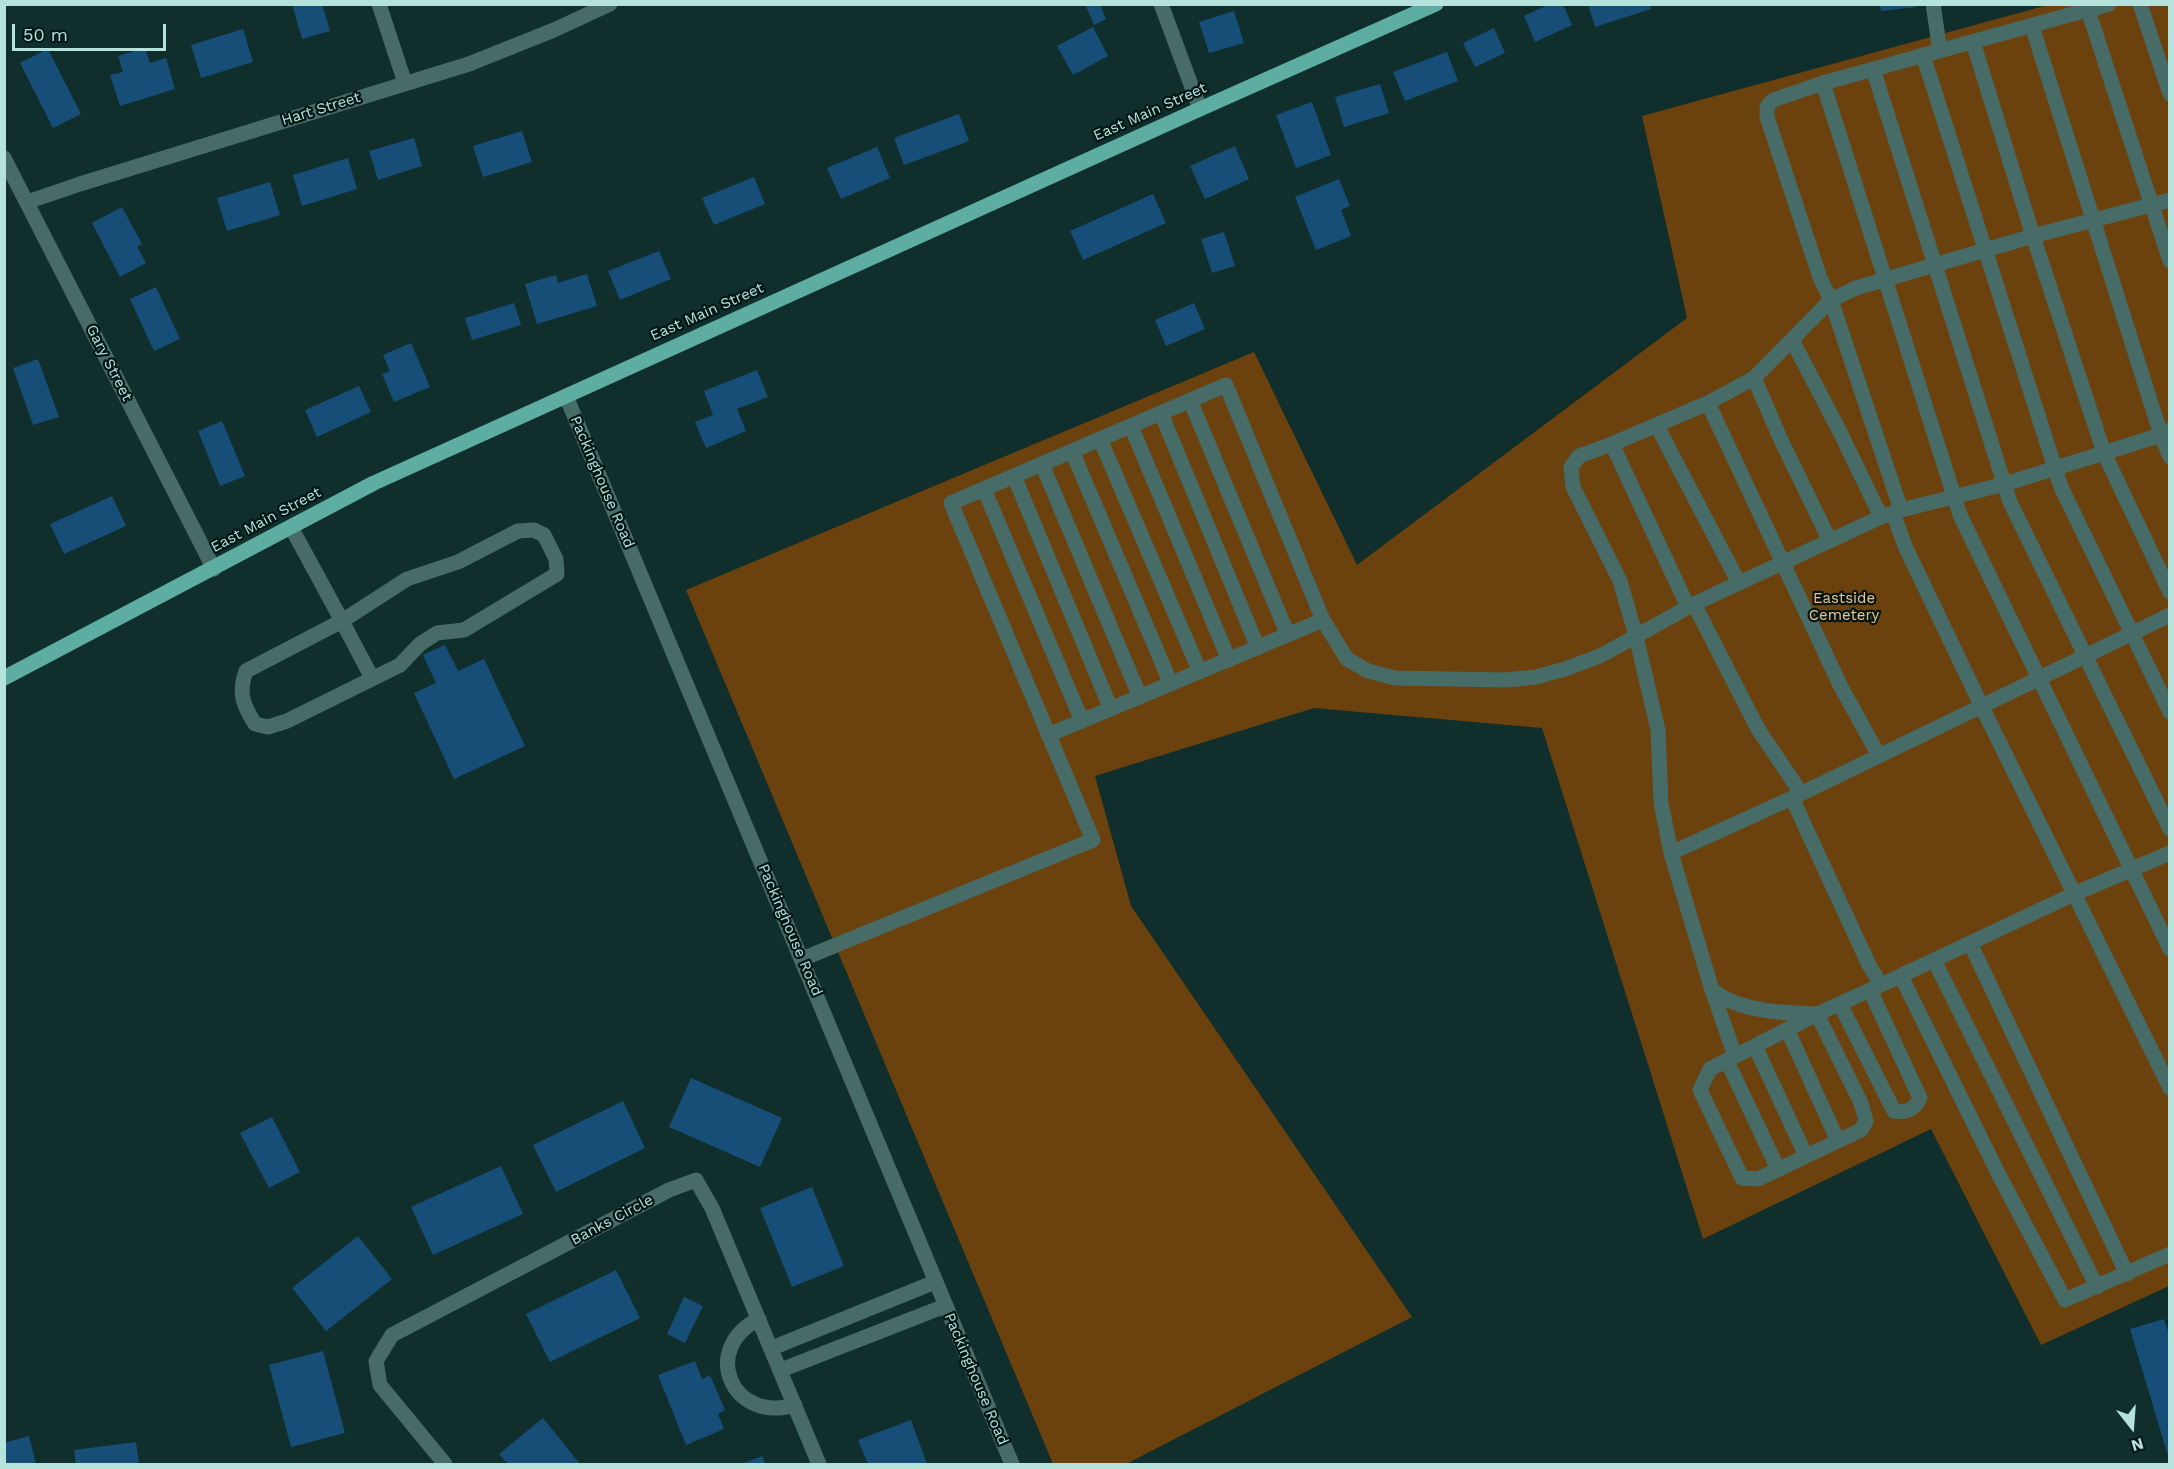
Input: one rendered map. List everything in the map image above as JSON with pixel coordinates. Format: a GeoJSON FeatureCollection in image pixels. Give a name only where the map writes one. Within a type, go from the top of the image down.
{"type":"FeatureCollection","features":[{"type":"Feature","properties":{"kind":"main road","name":"East Main Street"},"geometry":{"type":"LineString","coordinates":[[4,678],[374,483],[1436,4]]}},
{"type":"Feature","properties":{"kind":"street"},"geometry":{"type":"LineString","coordinates":[[380,4],[405,83]]}},
{"type":"Feature","properties":{"kind":"street","name":"Hart Street"},"geometry":{"type":"LineString","coordinates":[[27,202],[469,64],[554,30],[610,4]]}},
{"type":"Feature","properties":{"kind":"street"},"geometry":{"type":"LineString","coordinates":[[1161,4],[1200,109]]}},
{"type":"Feature","properties":{"kind":"street"},"geometry":{"type":"LineString","coordinates":[[1933,4],[1940,51]]}},
{"type":"Feature","properties":{"kind":"street"},"geometry":{"type":"LineString","coordinates":[[1891,513],[1831,300],[1820,278],[1767,117],[1767,107],[1773,100],[1823,83],[2109,4]]}},
{"type":"Feature","properties":{"kind":"street"},"geometry":{"type":"LineString","coordinates":[[2140,4],[2169,94]]}},
{"type":"Feature","properties":{"kind":"street"},"geometry":{"type":"LineString","coordinates":[[2088,10],[2169,261]]}},
{"type":"Feature","properties":{"kind":"street"},"geometry":{"type":"LineString","coordinates":[[2032,26],[2165,432],[2169,457]]}},
{"type":"Feature","properties":{"kind":"street"},"geometry":{"type":"LineString","coordinates":[[1973,42],[2104,453],[2169,592]]}},
{"type":"Feature","properties":{"kind":"street"},"geometry":{"type":"LineString","coordinates":[[1923,55],[2054,469],[2169,712]]}},
{"type":"Feature","properties":{"kind":"street"},"geometry":{"type":"LineString","coordinates":[[1874,69],[2010,502],[2169,829]]}},
{"type":"Feature","properties":{"kind":"street"},"geometry":{"type":"LineString","coordinates":[[1823,83],[1953,497],[2169,949]]}},
{"type":"Feature","properties":{"kind":"street","name":"Gary Street"},"geometry":{"type":"LineString","coordinates":[[4,158],[214,568]]}},
{"type":"Feature","properties":{"kind":"street"},"geometry":{"type":"LineString","coordinates":[[1778,1169],[1731,1059],[1671,853],[1661,802],[1658,730],[1636,636],[1620,581],[1572,487],[1571,467],[1579,456],[1657,426],[1708,403],[1754,378],[1831,300],[1856,288],[2033,236],[2169,200]]}},
{"type":"Feature","properties":{"kind":"street"},"geometry":{"type":"LineString","coordinates":[[1792,340],[1891,513],[1981,705],[2169,1088]]}},
{"type":"Feature","properties":{"kind":"street"},"geometry":{"type":"LineString","coordinates":[[1754,378],[1780,440],[1830,541]]}},
{"type":"Feature","properties":{"kind":"street"},"geometry":{"type":"LineString","coordinates":[[802,959],[1093,840],[951,503],[1226,385],[1323,620],[1347,659],[1368,671],[1395,678],[1506,680],[1565,669],[1600,656],[1691,605],[1891,513],[2005,484],[2165,432]]}},
{"type":"Feature","properties":{"kind":"street","name":"Packinghouse Road"},"geometry":{"type":"LineString","coordinates":[[566,396],[1012,1464]]}},
{"type":"Feature","properties":{"kind":"street"},"geometry":{"type":"LineString","coordinates":[[1190,400],[1288,635]]}},
{"type":"Feature","properties":{"kind":"street"},"geometry":{"type":"LineString","coordinates":[[1708,403],[1840,685],[1878,754]]}},
{"type":"Feature","properties":{"kind":"street"},"geometry":{"type":"LineString","coordinates":[[1161,413],[1258,648]]}},
{"type":"Feature","properties":{"kind":"street"},"geometry":{"type":"LineString","coordinates":[[1131,426],[1229,660]]}},
{"type":"Feature","properties":{"kind":"street"},"geometry":{"type":"LineString","coordinates":[[1657,426],[1739,583]]}},
{"type":"Feature","properties":{"kind":"street"},"geometry":{"type":"LineString","coordinates":[[1100,439],[1200,672]]}},
{"type":"Feature","properties":{"kind":"street"},"geometry":{"type":"LineString","coordinates":[[1612,444],[1691,605],[1796,795],[1869,965],[1875,987],[1920,1098],[1915,1107],[1905,1113],[1894,1111],[1840,1004]]}},
{"type":"Feature","properties":{"kind":"street"},"geometry":{"type":"LineString","coordinates":[[1072,451],[1171,684]]}},
{"type":"Feature","properties":{"kind":"street"},"geometry":{"type":"LineString","coordinates":[[1042,464],[1140,697]]}},
{"type":"Feature","properties":{"kind":"street"},"geometry":{"type":"LineString","coordinates":[[1014,476],[1111,709]]}},
{"type":"Feature","properties":{"kind":"street"},"geometry":{"type":"LineString","coordinates":[[984,489],[1082,721]]}},
{"type":"Feature","properties":{"kind":"street"},"geometry":{"type":"LineString","coordinates":[[291,527],[372,678]]}},
{"type":"Feature","properties":{"kind":"street"},"geometry":{"type":"LineString","coordinates":[[534,530],[544,535],[556,559],[557,574],[464,630],[437,633],[420,644],[400,665],[287,721],[268,727],[255,724],[244,706],[241,685],[246,671],[342,621],[407,579],[458,562],[518,531],[534,530]]}},
{"type":"Feature","properties":{"kind":"street"},"geometry":{"type":"LineString","coordinates":[[1671,853],[2169,615]]}},
{"type":"Feature","properties":{"kind":"street"},"geometry":{"type":"LineString","coordinates":[[1048,735],[1323,620]]}},
{"type":"Feature","properties":{"kind":"street"},"geometry":{"type":"LineString","coordinates":[[1817,1014],[1861,1102],[1866,1121],[1861,1130],[1758,1179],[1742,1178],[1700,1090],[1710,1069],[1817,1014],[2074,894],[2169,853]]}},
{"type":"Feature","properties":{"kind":"street"},"geometry":{"type":"LineString","coordinates":[[1970,943],[2127,1274]]}},
{"type":"Feature","properties":{"kind":"street"},"geometry":{"type":"LineString","coordinates":[[1934,960],[2097,1287]]}},
{"type":"Feature","properties":{"kind":"street"},"geometry":{"type":"LineString","coordinates":[[1901,976],[1999,1176],[2065,1300],[2169,1254]]}},
{"type":"Feature","properties":{"kind":"street"},"geometry":{"type":"LineString","coordinates":[[1712,990],[1723,998],[1744,1006],[1788,1013],[1817,1014]]}},
{"type":"Feature","properties":{"kind":"street"},"geometry":{"type":"LineString","coordinates":[[1787,1029],[1838,1141]]}},
{"type":"Feature","properties":{"kind":"street"},"geometry":{"type":"LineString","coordinates":[[1755,1046],[1806,1156]]}},
{"type":"Feature","properties":{"kind":"street","name":"Banks Circle"},"geometry":{"type":"LineString","coordinates":[[445,1464],[380,1385],[376,1361],[392,1335],[669,1190],[696,1180],[712,1208],[819,1464]]}},
{"type":"Feature","properties":{"kind":"street"},"geometry":{"type":"LineString","coordinates":[[772,1348],[935,1282]]}},
{"type":"Feature","properties":{"kind":"street"},"geometry":{"type":"LineString","coordinates":[[781,1370],[945,1306]]}},
{"type":"Feature","properties":{"kind":"street"},"geometry":{"type":"LineString","coordinates":[[759,1318],[746,1325],[736,1335],[730,1347],[727,1360],[734,1387],[743,1398],[754,1405],[768,1409],[782,1409],[795,1405]]}},
{"type":"Feature","properties":{"kind":"green space","name":"Eastside Cemetery"},"geometry":{"type":"Polygon","coordinates":[[[2048,5],[2169,5],[2169,1286],[2041,1345],[1931,1129],[1703,1239],[1542,728],[1314,708],[1095,776],[1131,906],[1412,1317],[1126,1464],[1053,1464],[686,590],[1254,352],[1357,565],[1687,318],[1642,116],[2048,5]]]}},
{"type":"Feature","properties":{"kind":"building"},"geometry":{"type":"Polygon","coordinates":[[[292,4],[322,4],[330,31],[302,39],[292,4]]]}},
{"type":"Feature","properties":{"kind":"building"},"geometry":{"type":"Polygon","coordinates":[[[1085,4],[1100,4],[1106,19],[1094,25],[1085,4]]]}},
{"type":"Feature","properties":{"kind":"building"},"geometry":{"type":"Polygon","coordinates":[[[1550,4],[1563,4],[1572,25],[1535,42],[1524,16],[1550,4]]]}},
{"type":"Feature","properties":{"kind":"building"},"geometry":{"type":"Polygon","coordinates":[[[1588,4],[1650,4],[1651,9],[1595,27],[1588,4]]]}},
{"type":"Feature","properties":{"kind":"building"},"geometry":{"type":"Polygon","coordinates":[[[1880,4],[1915,4],[1916,7],[1881,11],[1880,4]]]}},
{"type":"Feature","properties":{"kind":"building"},"geometry":{"type":"Polygon","coordinates":[[[1234,11],[1244,43],[1209,53],[1199,22],[1234,11]]]}},
{"type":"Feature","properties":{"kind":"building"},"geometry":{"type":"Polygon","coordinates":[[[1093,27],[1108,56],[1073,75],[1057,46],[1093,27]]]}},
{"type":"Feature","properties":{"kind":"building"},"geometry":{"type":"Polygon","coordinates":[[[1494,28],[1505,53],[1475,67],[1463,43],[1494,28]]]}},
{"type":"Feature","properties":{"kind":"building"},"geometry":{"type":"Polygon","coordinates":[[[243,29],[253,62],[201,78],[191,45],[243,29]]]}},
{"type":"Feature","properties":{"kind":"building"},"geometry":{"type":"Polygon","coordinates":[[[145,48],[150,63],[166,58],[175,89],[120,106],[110,75],[123,72],[118,56],[145,48]]]}},
{"type":"Feature","properties":{"kind":"building"},"geometry":{"type":"Polygon","coordinates":[[[48,49],[81,114],[53,128],[20,63],[48,49]]]}},
{"type":"Feature","properties":{"kind":"building"},"geometry":{"type":"Polygon","coordinates":[[[1447,52],[1458,81],[1405,101],[1393,72],[1447,52]]]}},
{"type":"Feature","properties":{"kind":"building"},"geometry":{"type":"Polygon","coordinates":[[[1380,84],[1389,113],[1344,127],[1335,97],[1380,84]]]}},
{"type":"Feature","properties":{"kind":"building"},"geometry":{"type":"Polygon","coordinates":[[[1312,102],[1331,155],[1296,168],[1276,115],[1312,102]]]}},
{"type":"Feature","properties":{"kind":"building"},"geometry":{"type":"Polygon","coordinates":[[[959,114],[969,141],[904,165],[894,138],[959,114]]]}},
{"type":"Feature","properties":{"kind":"building"},"geometry":{"type":"Polygon","coordinates":[[[522,131],[532,162],[483,177],[473,146],[522,131]]]}},
{"type":"Feature","properties":{"kind":"building"},"geometry":{"type":"Polygon","coordinates":[[[414,138],[422,166],[378,180],[369,151],[414,138]]]}},
{"type":"Feature","properties":{"kind":"building"},"geometry":{"type":"Polygon","coordinates":[[[1235,146],[1249,179],[1205,199],[1190,166],[1235,146]]]}},
{"type":"Feature","properties":{"kind":"building"},"geometry":{"type":"Polygon","coordinates":[[[877,147],[890,178],[841,199],[827,168],[877,147]]]}},
{"type":"Feature","properties":{"kind":"building"},"geometry":{"type":"Polygon","coordinates":[[[348,158],[357,189],[302,206],[293,175],[348,158]]]}},
{"type":"Feature","properties":{"kind":"building"},"geometry":{"type":"Polygon","coordinates":[[[754,177],[765,204],[714,225],[702,198],[754,177]]]}},
{"type":"Feature","properties":{"kind":"building"},"geometry":{"type":"Polygon","coordinates":[[[1339,179],[1350,206],[1341,210],[1351,236],[1316,250],[1295,197],[1339,179]]]}},
{"type":"Feature","properties":{"kind":"building"},"geometry":{"type":"Polygon","coordinates":[[[270,182],[280,215],[227,231],[217,198],[270,182]]]}},
{"type":"Feature","properties":{"kind":"building"},"geometry":{"type":"Polygon","coordinates":[[[1153,194],[1166,223],[1083,260],[1070,231],[1153,194]]]}},
{"type":"Feature","properties":{"kind":"building"},"geometry":{"type":"Polygon","coordinates":[[[122,207],[142,244],[137,247],[146,263],[120,277],[92,223],[122,207]]]}},
{"type":"Feature","properties":{"kind":"building"},"geometry":{"type":"Polygon","coordinates":[[[1224,232],[1235,266],[1212,273],[1201,239],[1224,232]]]}},
{"type":"Feature","properties":{"kind":"building"},"geometry":{"type":"Polygon","coordinates":[[[659,251],[671,279],[620,300],[608,271],[659,251]]]}},
{"type":"Feature","properties":{"kind":"building"},"geometry":{"type":"Polygon","coordinates":[[[587,274],[597,306],[537,324],[525,284],[556,275],[558,283],[587,274]]]}},
{"type":"Feature","properties":{"kind":"building"},"geometry":{"type":"Polygon","coordinates":[[[156,287],[180,339],[154,351],[130,299],[156,287]]]}},
{"type":"Feature","properties":{"kind":"building"},"geometry":{"type":"Polygon","coordinates":[[[514,303],[521,325],[472,340],[465,318],[514,303]]]}},
{"type":"Feature","properties":{"kind":"building"},"geometry":{"type":"Polygon","coordinates":[[[1194,303],[1205,329],[1166,346],[1155,320],[1194,303]]]}},
{"type":"Feature","properties":{"kind":"building"},"geometry":{"type":"Polygon","coordinates":[[[411,343],[430,387],[394,402],[382,374],[390,371],[383,355],[411,343]]]}},
{"type":"Feature","properties":{"kind":"building"},"geometry":{"type":"Polygon","coordinates":[[[38,359],[59,417],[33,425],[13,368],[38,359]]]}},
{"type":"Feature","properties":{"kind":"building"},"geometry":{"type":"Polygon","coordinates":[[[757,370],[768,397],[737,409],[746,431],[706,448],[695,422],[713,415],[704,391],[757,370]]]}},
{"type":"Feature","properties":{"kind":"building"},"geometry":{"type":"Polygon","coordinates":[[[359,386],[371,412],[317,437],[305,410],[359,386]]]}},
{"type":"Feature","properties":{"kind":"building"},"geometry":{"type":"Polygon","coordinates":[[[222,421],[245,476],[220,486],[198,431],[222,421]]]}},
{"type":"Feature","properties":{"kind":"building"},"geometry":{"type":"Polygon","coordinates":[[[112,496],[126,526],[64,554],[50,524],[112,496]]]}},
{"type":"Feature","properties":{"kind":"building"},"geometry":{"type":"Polygon","coordinates":[[[445,645],[458,671],[484,659],[525,746],[454,779],[414,693],[436,683],[423,655],[445,645]]]}},
{"type":"Feature","properties":{"kind":"building"},"geometry":{"type":"Polygon","coordinates":[[[691,1078],[782,1118],[760,1167],[669,1127],[691,1078]]]}},
{"type":"Feature","properties":{"kind":"building"},"geometry":{"type":"Polygon","coordinates":[[[623,1101],[645,1148],[556,1192],[533,1145],[623,1101]]]}},
{"type":"Feature","properties":{"kind":"building"},"geometry":{"type":"Polygon","coordinates":[[[272,1117],[300,1172],[269,1188],[240,1133],[272,1117]]]}},
{"type":"Feature","properties":{"kind":"building"},"geometry":{"type":"Polygon","coordinates":[[[501,1166],[523,1214],[433,1255],[411,1207],[501,1166]]]}},
{"type":"Feature","properties":{"kind":"building"},"geometry":{"type":"Polygon","coordinates":[[[812,1187],[844,1266],[792,1287],[760,1208],[812,1187]]]}},
{"type":"Feature","properties":{"kind":"building"},"geometry":{"type":"Polygon","coordinates":[[[358,1236],[392,1279],[326,1331],[292,1288],[358,1236]]]}},
{"type":"Feature","properties":{"kind":"building"},"geometry":{"type":"Polygon","coordinates":[[[616,1270],[640,1318],[550,1362],[526,1314],[616,1270]]]}},
{"type":"Feature","properties":{"kind":"building"},"geometry":{"type":"Polygon","coordinates":[[[684,1297],[703,1306],[685,1343],[667,1334],[684,1297]]]}},
{"type":"Feature","properties":{"kind":"building"},"geometry":{"type":"Polygon","coordinates":[[[2164,1319],[2170,1337],[2169,1459],[2130,1329],[2164,1319]]]}},
{"type":"Feature","properties":{"kind":"building"},"geometry":{"type":"Polygon","coordinates":[[[323,1351],[345,1433],[291,1447],[269,1365],[323,1351]]]}},
{"type":"Feature","properties":{"kind":"building"},"geometry":{"type":"Polygon","coordinates":[[[695,1361],[702,1379],[710,1375],[725,1410],[718,1414],[724,1429],[686,1445],[658,1375],[695,1361]]]}},
{"type":"Feature","properties":{"kind":"building"},"geometry":{"type":"Polygon","coordinates":[[[543,1418],[580,1464],[508,1464],[499,1454],[543,1418]]]}},
{"type":"Feature","properties":{"kind":"building"},"geometry":{"type":"Polygon","coordinates":[[[911,1420],[927,1464],[868,1464],[858,1440],[911,1420]]]}},
{"type":"Feature","properties":{"kind":"building"},"geometry":{"type":"Polygon","coordinates":[[[29,1436],[36,1464],[4,1464],[4,1443],[29,1436]]]}},
{"type":"Feature","properties":{"kind":"building"},"geometry":{"type":"Polygon","coordinates":[[[136,1442],[139,1464],[76,1464],[74,1450],[136,1442]]]}},
{"type":"Feature","properties":{"kind":"building"},"geometry":{"type":"Polygon","coordinates":[[[762,1456],[765,1464],[741,1464],[762,1456]]]}}]}
